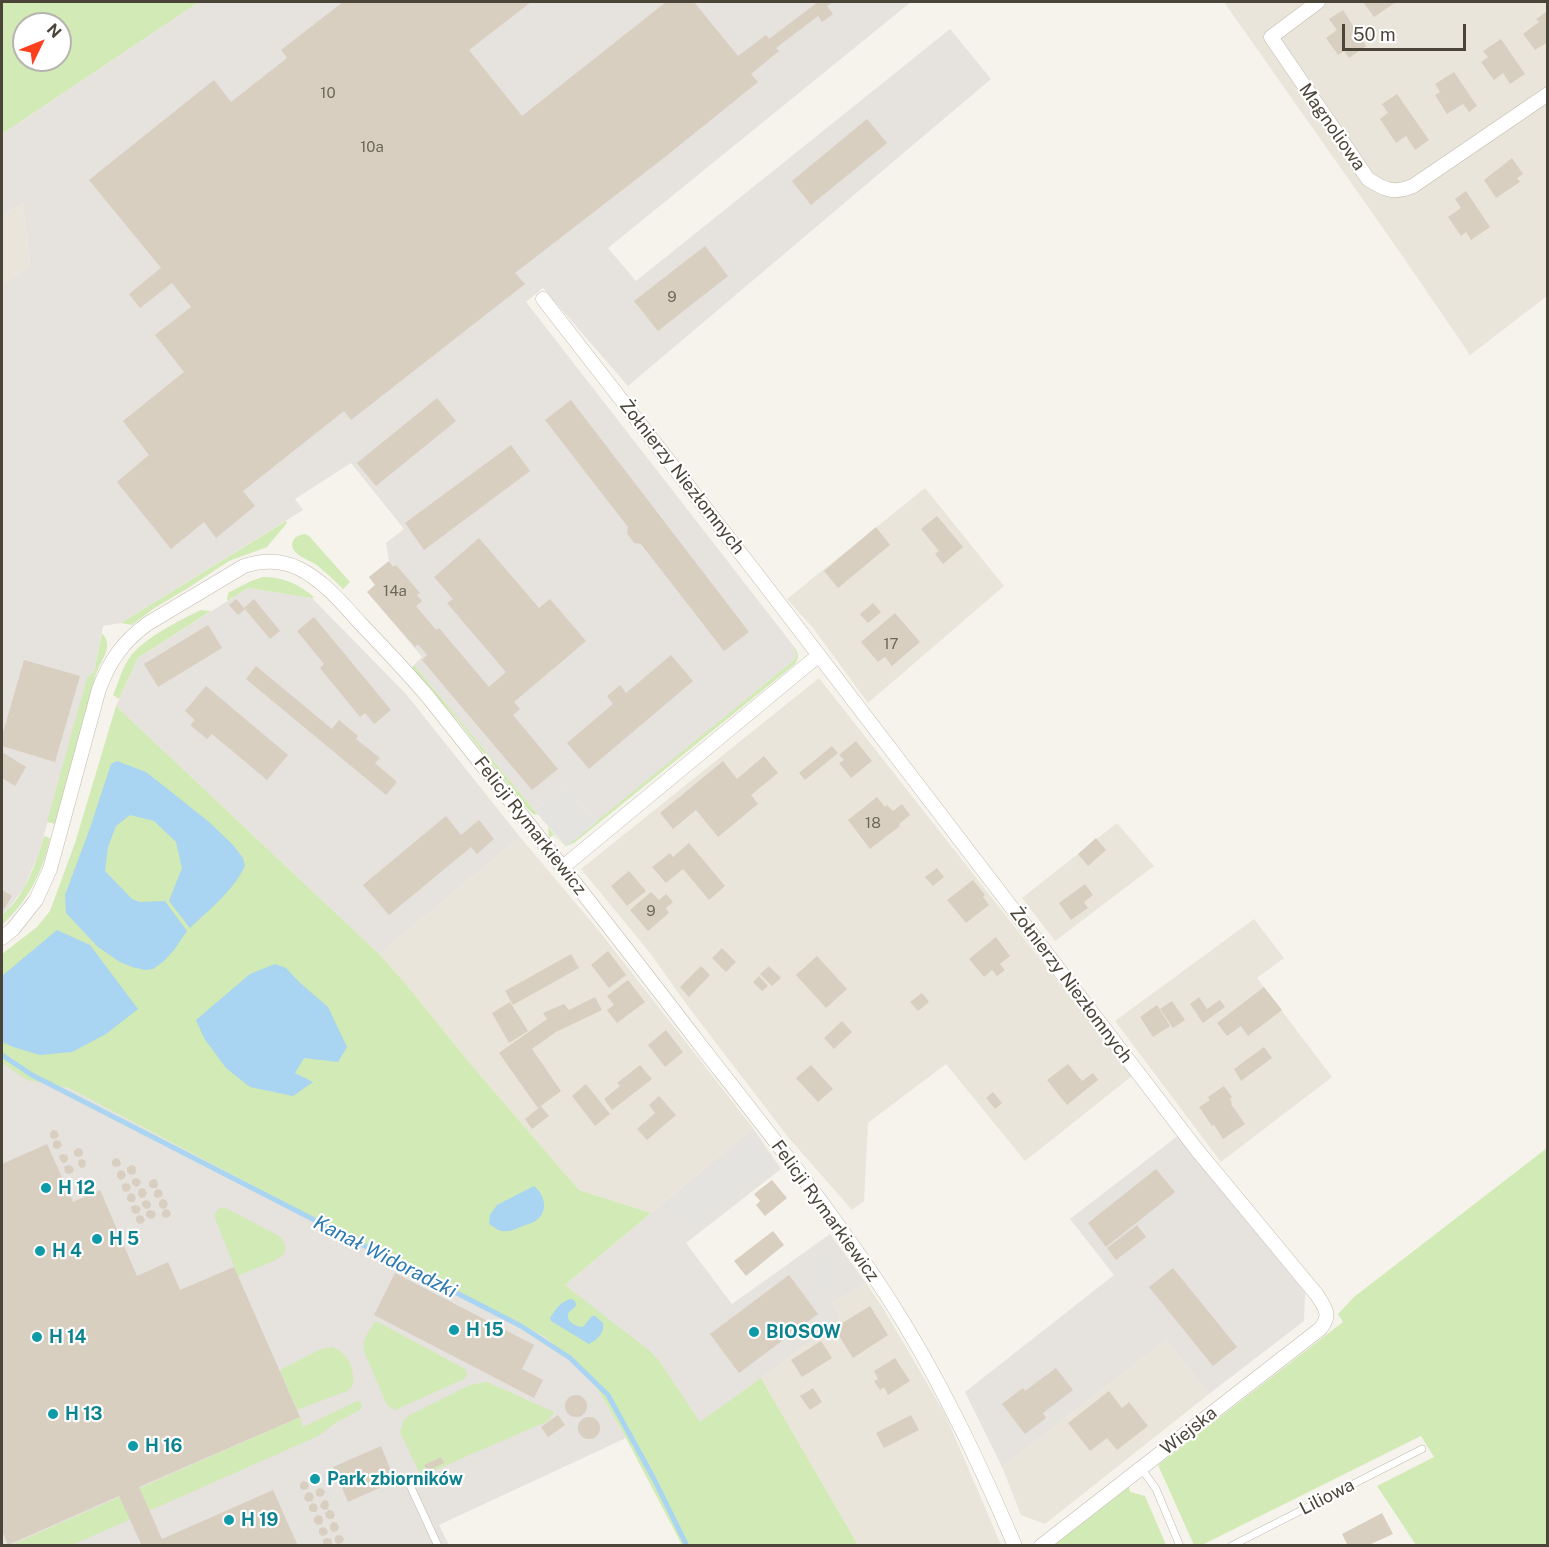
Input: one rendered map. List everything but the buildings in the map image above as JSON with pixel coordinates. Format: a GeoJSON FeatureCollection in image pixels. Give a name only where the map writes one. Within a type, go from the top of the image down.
{"type":"FeatureCollection","features":[{"type":"Feature","properties":{"kind":"street","name":"Magnoliowa"},"geometry":{"type":"LineString","coordinates":[[1318,2],[1271,38],[1368,179],[1385,189],[1401,190],[1413,186],[1548,94]]}},
{"type":"Feature","properties":{"kind":"street","name":"Żołnierzy Niezłomnych"},"geometry":{"type":"LineString","coordinates":[[543,299],[1197,1150],[1317,1295],[1327,1311]]}},
{"type":"Feature","properties":{"kind":"street","name":"Felicji Rymarkiewicz"},"geometry":{"type":"LineString","coordinates":[[2,938],[19,922],[36,900],[50,869],[99,689],[115,656],[147,624],[231,572],[253,563],[277,562],[297,567],[314,577],[339,600],[429,698],[563,867],[845,1234],[936,1378],[978,1460],[1015,1545]]}},
{"type":"Feature","properties":{"kind":"street"},"geometry":{"type":"LineString","coordinates":[[563,867],[819,656]]}},
{"type":"Feature","properties":{"kind":"street","name":"Wiejska"},"geometry":{"type":"LineString","coordinates":[[1041,1545],[1320,1329],[1327,1319],[1327,1311]]}},
{"type":"Feature","properties":{"kind":"lane","name":"Liliowa"},"geometry":{"type":"LineString","coordinates":[[1231,1545],[1422,1449]]}},
{"type":"Feature","properties":{"kind":"lane"},"geometry":{"type":"LineString","coordinates":[[1141,1468],[1156,1489],[1180,1545]]}},
{"type":"Feature","properties":{"kind":"lane"},"geometry":{"type":"LineString","coordinates":[[408,1481],[438,1545]]}},
{"type":"Feature","properties":{"kind":"shaded area"},"geometry":{"type":"Polygon","coordinates":[[[199,2],[911,2],[608,248],[636,281],[950,29],[991,79],[628,386],[543,288],[526,302],[792,644],[797,656],[793,661],[596,823],[566,785],[534,810],[414,665],[422,657],[367,592],[375,585],[369,577],[389,561],[386,543],[404,529],[351,463],[295,499],[303,510],[121,623],[103,626],[94,672],[87,679],[39,853],[24,888],[2,915],[2,286],[30,266],[23,203],[2,215],[2,134],[199,2]]]}},
{"type":"Feature","properties":{"kind":"shaded area"},"geometry":{"type":"Polygon","coordinates":[[[1224,2],[1547,2],[1547,296],[1469,356],[1399,251],[1224,2]]]}},
{"type":"Feature","properties":{"kind":"shaded area"},"geometry":{"type":"Polygon","coordinates":[[[23,203],[30,267],[2,286],[2,215],[23,203]]]}},
{"type":"Feature","properties":{"kind":"shaded area"},"geometry":{"type":"Polygon","coordinates":[[[925,488],[1004,586],[868,703],[813,628],[787,599],[925,488]]]}},
{"type":"Feature","properties":{"kind":"shaded area"},"geometry":{"type":"Polygon","coordinates":[[[248,588],[312,598],[406,694],[520,837],[379,954],[116,706],[138,658],[248,588]]]}},
{"type":"Feature","properties":{"kind":"shaded area"},"geometry":{"type":"Polygon","coordinates":[[[819,678],[1132,1076],[1025,1161],[946,1064],[868,1123],[864,1201],[852,1210],[788,1137],[650,953],[581,869],[819,678]]]}},
{"type":"Feature","properties":{"kind":"shaded area"},"geometry":{"type":"Polygon","coordinates":[[[566,785],[596,823],[568,845],[561,841],[534,810],[566,785]]]}},
{"type":"Feature","properties":{"kind":"shaded area"},"geometry":{"type":"Polygon","coordinates":[[[1117,823],[1154,866],[1055,941],[1022,898],[1117,823]]]}},
{"type":"Feature","properties":{"kind":"shaded area"},"geometry":{"type":"Polygon","coordinates":[[[520,837],[600,932],[753,1128],[651,1213],[579,1190],[379,954],[520,837]]]}},
{"type":"Feature","properties":{"kind":"shaded area"},"geometry":{"type":"Polygon","coordinates":[[[1254,919],[1284,958],[1257,978],[1332,1077],[1221,1162],[1115,1021],[1254,919]]]}},
{"type":"Feature","properties":{"kind":"shaded area"},"geometry":{"type":"Polygon","coordinates":[[[2,1063],[27,1079],[69,1088],[545,1337],[596,1386],[626,1438],[439,1525],[449,1545],[2,1545],[2,1063]]]}},
{"type":"Feature","properties":{"kind":"shaded area"},"geometry":{"type":"Polygon","coordinates":[[[753,1128],[781,1169],[686,1243],[732,1304],[830,1234],[866,1283],[832,1303],[840,1320],[700,1423],[660,1362],[565,1285],[753,1128]]]}},
{"type":"Feature","properties":{"kind":"shaded area"},"geometry":{"type":"Polygon","coordinates":[[[1179,1135],[1305,1293],[1304,1321],[1209,1394],[1166,1340],[1002,1467],[965,1392],[1114,1275],[1070,1219],[1179,1135]]]}},
{"type":"Feature","properties":{"kind":"shaded area"},"geometry":{"type":"Polygon","coordinates":[[[752,1137],[774,1167],[688,1231],[666,1202],[752,1137]]]}},
{"type":"Feature","properties":{"kind":"shaded area"},"geometry":{"type":"Polygon","coordinates":[[[826,1253],[843,1276],[818,1294],[801,1271],[826,1253]]]}},
{"type":"Feature","properties":{"kind":"shaded area"},"geometry":{"type":"Polygon","coordinates":[[[866,1283],[945,1414],[1001,1545],[858,1545],[761,1378],[840,1320],[832,1303],[866,1283]]]}},
{"type":"Feature","properties":{"kind":"shaded area"},"geometry":{"type":"Polygon","coordinates":[[[1166,1340],[1209,1394],[1045,1524],[1021,1515],[1002,1467],[1166,1340]]]}},
{"type":"Feature","properties":{"kind":"green space"},"geometry":{"type":"Polygon","coordinates":[[[2,2],[199,2],[2,134],[2,2]]]}},
{"type":"Feature","properties":{"kind":"green space"},"geometry":{"type":"Polygon","coordinates":[[[286,521],[287,523],[267,547],[229,561],[132,625],[121,623],[286,521]]]}},
{"type":"Feature","properties":{"kind":"green space"},"geometry":{"type":"Polygon","coordinates":[[[305,534],[350,582],[343,589],[318,566],[293,550],[294,539],[305,534]]]}},
{"type":"Feature","properties":{"kind":"green space"},"geometry":{"type":"Polygon","coordinates":[[[263,577],[290,582],[303,588],[314,597],[248,588],[227,601],[228,593],[263,577]]]}},
{"type":"Feature","properties":{"kind":"green space"},"geometry":{"type":"Polygon","coordinates":[[[201,610],[211,611],[138,658],[119,699],[113,695],[128,660],[142,645],[161,631],[201,610]]]}},
{"type":"Feature","properties":{"kind":"green space"},"geometry":{"type":"Polygon","coordinates":[[[102,633],[107,642],[106,651],[95,676],[55,824],[47,822],[87,678],[94,672],[102,633]]]}},
{"type":"Feature","properties":{"kind":"green space"},"geometry":{"type":"Polygon","coordinates":[[[792,644],[798,656],[795,664],[574,843],[566,846],[553,835],[549,838],[548,827],[560,840],[569,844],[793,661],[797,656],[792,644]]]}},
{"type":"Feature","properties":{"kind":"green space"},"geometry":{"type":"Polygon","coordinates":[[[414,665],[538,815],[533,814],[526,807],[458,721],[412,668],[414,665]]]}},
{"type":"Feature","properties":{"kind":"green space"},"geometry":{"type":"Polygon","coordinates":[[[116,706],[379,954],[579,1190],[651,1213],[565,1285],[651,1352],[700,1422],[761,1378],[858,1545],[682,1545],[596,1386],[545,1337],[69,1088],[27,1080],[2,1063],[2,954],[37,927],[50,911],[75,843],[116,706]]]}},
{"type":"Feature","properties":{"kind":"green space"},"geometry":{"type":"Polygon","coordinates":[[[44,836],[50,838],[33,886],[2,925],[2,915],[17,899],[29,879],[44,836]]]}},
{"type":"Feature","properties":{"kind":"green space"},"geometry":{"type":"Polygon","coordinates":[[[1547,1148],[1547,1545],[1416,1545],[1377,1486],[1434,1457],[1421,1436],[1202,1545],[1194,1545],[1158,1465],[1343,1322],[1338,1314],[1354,1297],[1547,1148]]]}},
{"type":"Feature","properties":{"kind":"green space"},"geometry":{"type":"Polygon","coordinates":[[[220,1208],[226,1208],[279,1236],[284,1242],[285,1252],[273,1261],[238,1276],[215,1218],[215,1213],[220,1208]]]}},
{"type":"Feature","properties":{"kind":"green space"},"geometry":{"type":"Polygon","coordinates":[[[376,1321],[465,1369],[467,1375],[463,1380],[395,1410],[387,1405],[364,1351],[365,1339],[376,1321]]]}},
{"type":"Feature","properties":{"kind":"green space"},"geometry":{"type":"Polygon","coordinates":[[[333,1347],[350,1363],[353,1385],[347,1391],[297,1410],[280,1370],[321,1349],[333,1347]]]}},
{"type":"Feature","properties":{"kind":"green space"},"geometry":{"type":"Polygon","coordinates":[[[487,1382],[554,1412],[548,1421],[421,1476],[400,1432],[404,1420],[470,1385],[487,1382]]]}},
{"type":"Feature","properties":{"kind":"green space"},"geometry":{"type":"Polygon","coordinates":[[[357,1401],[361,1402],[360,1410],[337,1422],[318,1436],[72,1545],[9,1546],[300,1417],[303,1427],[357,1401]]]}},
{"type":"Feature","properties":{"kind":"green space"},"geometry":{"type":"Polygon","coordinates":[[[1129,1487],[1130,1492],[1145,1496],[1166,1545],[1054,1545],[1129,1487]]]}},
{"type":"Feature","properties":{"kind":"water"},"geometry":{"type":"Polygon","coordinates":[[[117,761],[146,772],[209,822],[233,845],[243,858],[245,866],[228,892],[190,928],[169,901],[182,868],[176,842],[154,821],[130,815],[116,826],[108,847],[105,871],[132,899],[140,902],[165,901],[187,931],[174,950],[153,969],[145,970],[120,962],[98,947],[66,913],[65,895],[111,764],[117,761]]]}},
{"type":"Feature","properties":{"kind":"water"},"geometry":{"type":"Polygon","coordinates":[[[57,930],[90,945],[138,1009],[106,1034],[72,1052],[40,1055],[2,1042],[2,976],[57,930]]]}},
{"type":"Feature","properties":{"kind":"water"},"geometry":{"type":"Polygon","coordinates":[[[275,964],[286,968],[328,1007],[347,1047],[338,1062],[304,1058],[295,1073],[313,1082],[293,1096],[250,1087],[226,1068],[204,1038],[196,1020],[250,974],[275,964]]]}},
{"type":"Feature","properties":{"kind":"water"},"geometry":{"type":"Polygon","coordinates":[[[534,1186],[544,1204],[539,1218],[532,1223],[509,1231],[500,1230],[489,1224],[490,1215],[497,1205],[534,1186]]]}},
{"type":"Feature","properties":{"kind":"water"},"geometry":{"type":"Polygon","coordinates":[[[571,1299],[575,1301],[576,1306],[568,1315],[571,1323],[583,1327],[592,1316],[595,1316],[603,1323],[600,1336],[589,1344],[551,1321],[550,1318],[559,1306],[571,1299]]]}},
{"type":"Feature","properties":{"kind":"waterway","name":"Kanał Widoradzki"},"geometry":{"type":"LineString","coordinates":[[2,1055],[32,1075],[521,1326],[570,1358],[608,1395],[654,1479],[687,1546]]}},
{"type":"Feature","properties":{"kind":"place","name":"H 12"},"geometry":{"type":"Point","coordinates":[46,1188]}},
{"type":"Feature","properties":{"kind":"place","name":"H 5"},"geometry":{"type":"Point","coordinates":[97,1239]}},
{"type":"Feature","properties":{"kind":"place","name":"H 4"},"geometry":{"type":"Point","coordinates":[40,1251]}},
{"type":"Feature","properties":{"kind":"place","name":"H 15"},"geometry":{"type":"Point","coordinates":[454,1330]}},
{"type":"Feature","properties":{"kind":"place","name":"BIOSOW"},"geometry":{"type":"Point","coordinates":[754,1332]}},
{"type":"Feature","properties":{"kind":"place","name":"H 14"},"geometry":{"type":"Point","coordinates":[37,1337]}},
{"type":"Feature","properties":{"kind":"place","name":"H 13"},"geometry":{"type":"Point","coordinates":[53,1414]}},
{"type":"Feature","properties":{"kind":"place","name":"H 16"},"geometry":{"type":"Point","coordinates":[133,1446]}},
{"type":"Feature","properties":{"kind":"place","name":"Park zbiorników"},"geometry":{"type":"Point","coordinates":[315,1479]}},
{"type":"Feature","properties":{"kind":"place","name":"H 19"},"geometry":{"type":"Point","coordinates":[229,1520]}}]}
